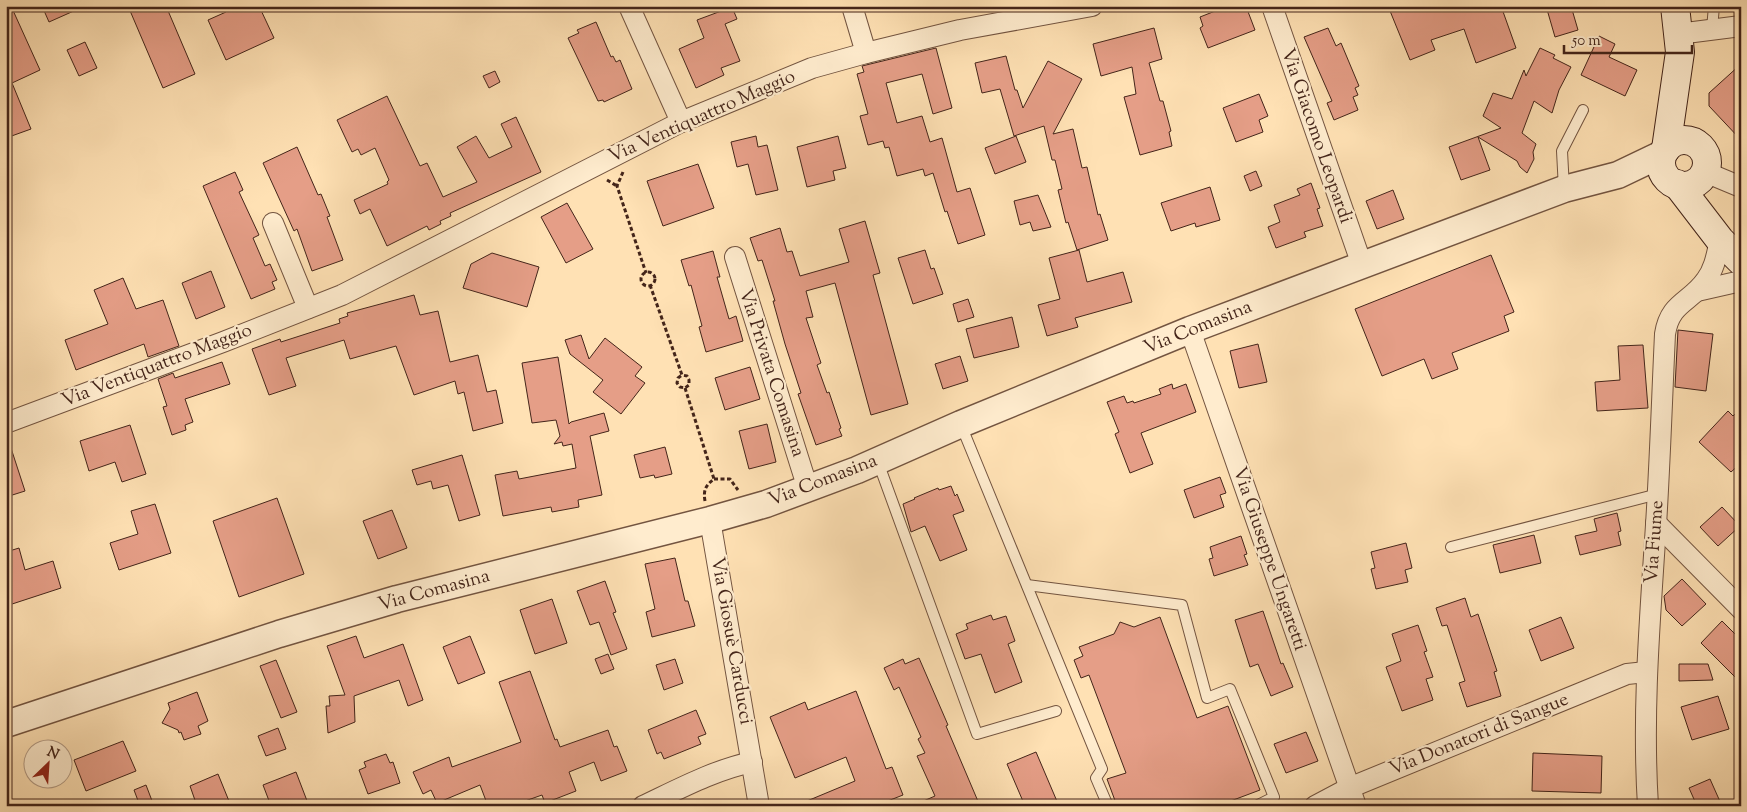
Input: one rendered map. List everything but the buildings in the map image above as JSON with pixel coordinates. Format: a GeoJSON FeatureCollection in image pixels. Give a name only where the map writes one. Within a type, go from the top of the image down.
{"type":"FeatureCollection","features":[{"type":"Feature","properties":{"kind":"main road"},"geometry":{"type":"LineString","coordinates":[[1675,6],[1687,115],[1696,144],[1704,152],[1706,158],[1679,169]]}},
{"type":"Feature","properties":{"kind":"main road"},"geometry":{"type":"LineString","coordinates":[[1679,43],[1679,169],[1714,232],[1741,261]]}},
{"type":"Feature","properties":{"kind":"street"},"geometry":{"type":"LineString","coordinates":[[629,6],[681,122]]}},
{"type":"Feature","properties":{"kind":"street"},"geometry":{"type":"LineString","coordinates":[[852,6],[866,53]]}},
{"type":"Feature","properties":{"kind":"street","name":"Via Ventiquattro Maggio"},"geometry":{"type":"LineString","coordinates":[[6,423],[308,308],[360,286],[681,122],[812,68],[960,30],[1054,9],[1092,6]]}},
{"type":"Feature","properties":{"kind":"street","name":"Via Giacomo Leopardi"},"geometry":{"type":"LineString","coordinates":[[1272,6],[1362,265]]}},
{"type":"Feature","properties":{"kind":"street"},"geometry":{"type":"LineString","coordinates":[[1679,43],[1712,29],[1741,26]]}},
{"type":"Feature","properties":{"kind":"street"},"geometry":{"type":"LineString","coordinates":[[1679,169],[1741,187]]}},
{"type":"Feature","properties":{"kind":"street","name":"Via Comasina"},"geometry":{"type":"LineString","coordinates":[[6,724],[279,634],[396,599],[708,512],[766,504],[877,461],[961,424],[1190,330],[1564,189],[1618,175],[1679,169]]}},
{"type":"Feature","properties":{"kind":"street"},"geometry":{"type":"LineString","coordinates":[[273,223],[308,308]]}},
{"type":"Feature","properties":{"kind":"street","name":"Via Fiume"},"geometry":{"type":"LineString","coordinates":[[1648,806],[1645,737],[1646,672],[1658,494],[1666,326],[1677,306],[1697,291],[1710,274],[1714,232]]}},
{"type":"Feature","properties":{"kind":"street","name":"Via Privata Comasina"},"geometry":{"type":"LineString","coordinates":[[735,257],[808,489]]}},
{"type":"Feature","properties":{"kind":"street","name":"Via Fiume"},"geometry":{"type":"LineString","coordinates":[[1697,291],[1741,281]]}},
{"type":"Feature","properties":{"kind":"street","name":"Via Giuseppe Ungaretti"},"geometry":{"type":"LineString","coordinates":[[1190,330],[1353,797]]}},
{"type":"Feature","properties":{"kind":"street","name":"Via Giosuè Carducci"},"geometry":{"type":"LineString","coordinates":[[708,512],[759,806]]}},
{"type":"Feature","properties":{"kind":"street"},"geometry":{"type":"LineString","coordinates":[[1656,523],[1741,609]]}},
{"type":"Feature","properties":{"kind":"street","name":"Via Donatori di Sangue"},"geometry":{"type":"LineString","coordinates":[[1315,806],[1353,797],[1627,674],[1646,672]]}},
{"type":"Feature","properties":{"kind":"street"},"geometry":{"type":"LineString","coordinates":[[643,806],[722,770],[752,762]]}},
{"type":"Feature","properties":{"kind":"lane"},"geometry":{"type":"LineString","coordinates":[[1712,29],[1714,6]]}},
{"type":"Feature","properties":{"kind":"lane"},"geometry":{"type":"LineString","coordinates":[[1564,189],[1562,151],[1584,110]]}},
{"type":"Feature","properties":{"kind":"lane"},"geometry":{"type":"LineString","coordinates":[[961,424],[1102,769],[1096,778],[1108,806]]}},
{"type":"Feature","properties":{"kind":"lane"},"geometry":{"type":"LineString","coordinates":[[877,461],[977,734],[1056,711]]}},
{"type":"Feature","properties":{"kind":"lane"},"geometry":{"type":"LineString","coordinates":[[1451,547],[1658,494]]}},
{"type":"Feature","properties":{"kind":"lane"},"geometry":{"type":"LineString","coordinates":[[1026,585],[1182,606],[1207,698],[1230,689],[1274,797],[1256,806]]}},
{"type":"Feature","properties":{"kind":"path"},"geometry":{"type":"LineString","coordinates":[[620,153],[624,163],[624,170],[617,186],[646,273]]}},
{"type":"Feature","properties":{"kind":"path"},"geometry":{"type":"LineString","coordinates":[[646,273],[641,280],[643,284],[650,286]]}},
{"type":"Feature","properties":{"kind":"path"},"geometry":{"type":"LineString","coordinates":[[646,273],[651,273],[654,276],[655,281],[650,286]]}},
{"type":"Feature","properties":{"kind":"path"},"geometry":{"type":"LineString","coordinates":[[650,286],[682,375]]}},
{"type":"Feature","properties":{"kind":"path"},"geometry":{"type":"LineString","coordinates":[[682,375],[678,378],[677,383],[680,387],[685,388]]}},
{"type":"Feature","properties":{"kind":"path"},"geometry":{"type":"LineString","coordinates":[[682,375],[687,376],[690,380],[689,385],[685,388]]}},
{"type":"Feature","properties":{"kind":"path"},"geometry":{"type":"LineString","coordinates":[[685,388],[714,479]]}},
{"type":"Feature","properties":{"kind":"path"},"geometry":{"type":"LineString","coordinates":[[708,512],[704,494],[706,486],[714,479],[730,479],[737,486],[740,495]]}}]}
